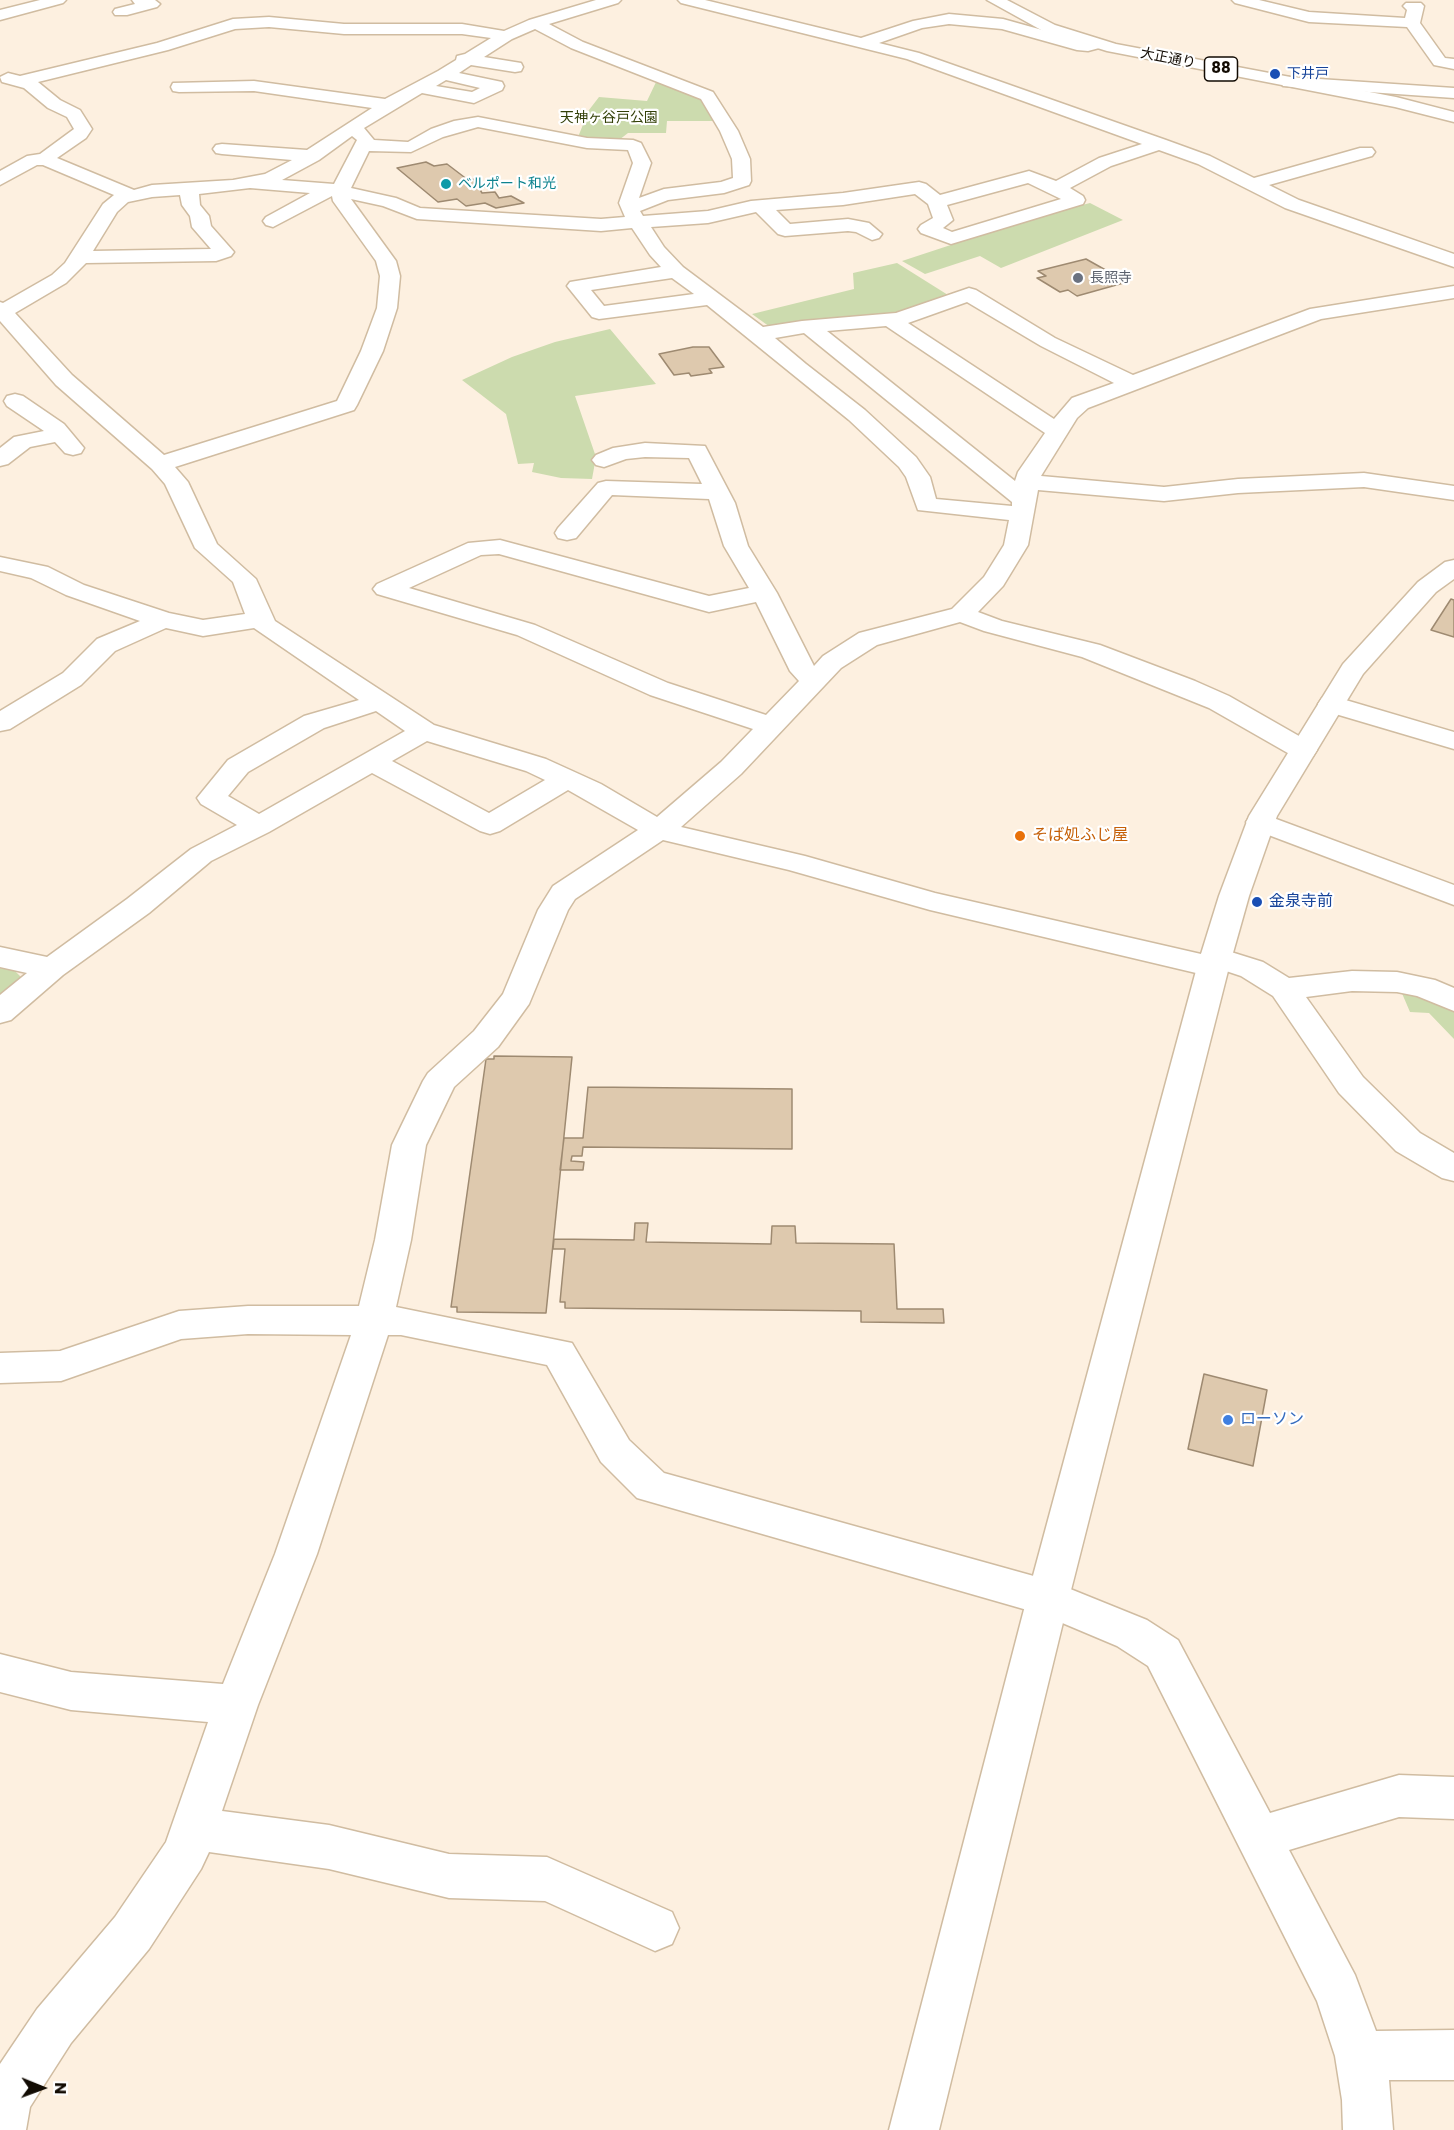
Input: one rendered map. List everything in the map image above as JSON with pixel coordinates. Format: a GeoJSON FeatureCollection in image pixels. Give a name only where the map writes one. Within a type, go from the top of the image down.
{"type":"FeatureCollection","features":[{"type":"Feature","properties":{"kind":"street"},"geometry":{"type":"LineString","coordinates":[[0,15],[58,0]]}},
{"type":"Feature","properties":{"kind":"street"},"geometry":{"type":"LineString","coordinates":[[122,12],[152,4],[140,0]]}},
{"type":"Feature","properties":{"kind":"street"},"geometry":{"type":"LineString","coordinates":[[252,183],[286,172],[313,156],[356,137],[388,105],[444,75],[460,58],[535,23],[613,0]]}},
{"type":"Feature","properties":{"kind":"street"},"geometry":{"type":"LineString","coordinates":[[687,0],[913,56],[1204,160],[1292,204],[1454,261]]}},
{"type":"Feature","properties":{"kind":"street","name":"大正通り"},"geometry":{"type":"LineString","coordinates":[[995,0],[1049,28],[1097,44],[1396,102],[1454,117]]}},
{"type":"Feature","properties":{"kind":"street"},"geometry":{"type":"LineString","coordinates":[[1240,0],[1309,17],[1412,23]]}},
{"type":"Feature","properties":{"kind":"street"},"geometry":{"type":"LineString","coordinates":[[1395,5],[1416,6],[1412,23],[1440,62],[1454,64]]}},
{"type":"Feature","properties":{"kind":"street"},"geometry":{"type":"LineString","coordinates":[[863,43],[919,24],[950,19],[1003,24],[1077,45],[1097,44]]}},
{"type":"Feature","properties":{"kind":"street"},"geometry":{"type":"LineString","coordinates":[[20,81],[162,47],[233,24],[269,22],[344,29],[462,29],[506,36]]}},
{"type":"Feature","properties":{"kind":"street"},"geometry":{"type":"LineString","coordinates":[[535,23],[577,45],[707,96],[729,131],[741,159],[742,181],[724,187],[664,195],[635,215]]}},
{"type":"Feature","properties":{"kind":"street"},"geometry":{"type":"LineString","coordinates":[[460,58],[515,68]]}},
{"type":"Feature","properties":{"kind":"street"},"geometry":{"type":"LineString","coordinates":[[0,75],[30,84],[54,104],[74,114],[83,129],[80,134],[47,157],[48,159]]}},
{"type":"Feature","properties":{"kind":"street"},"geometry":{"type":"LineString","coordinates":[[420,88],[474,98],[496,86],[444,75]]}},
{"type":"Feature","properties":{"kind":"street"},"geometry":{"type":"LineString","coordinates":[[1289,82],[1454,93]]}},
{"type":"Feature","properties":{"kind":"street"},"geometry":{"type":"LineString","coordinates":[[179,87],[254,86],[388,105]]}},
{"type":"Feature","properties":{"kind":"street"},"geometry":{"type":"LineString","coordinates":[[356,137],[411,147],[437,133],[478,122],[587,143],[627,144],[635,147],[642,163],[628,203],[657,251],[676,271],[759,334],[798,369],[857,414],[908,462],[918,477],[926,505],[1164,494],[1238,486],[1364,480],[1454,493]]}},
{"type":"Feature","properties":{"kind":"street"},"geometry":{"type":"LineString","coordinates":[[273,220],[336,190],[356,137]]}},
{"type":"Feature","properties":{"kind":"street"},"geometry":{"type":"LineString","coordinates":[[1058,188],[1105,162],[1160,144]]}},
{"type":"Feature","properties":{"kind":"street"},"geometry":{"type":"LineString","coordinates":[[222,149],[313,156]]}},
{"type":"Feature","properties":{"kind":"street"},"geometry":{"type":"LineString","coordinates":[[1253,184],[1366,152]]}},
{"type":"Feature","properties":{"kind":"street"},"geometry":{"type":"LineString","coordinates":[[0,179],[33,160],[48,159],[50,162],[131,195]]}},
{"type":"Feature","properties":{"kind":"street"},"geometry":{"type":"LineString","coordinates":[[0,459],[22,442],[66,441],[32,394],[2,311],[59,279],[80,257],[114,202],[131,195],[252,183],[336,190],[389,202],[417,213],[601,225],[635,215],[708,217],[761,206],[843,199],[919,188],[937,202],[943,220],[928,229],[951,238],[1076,200],[1058,188],[1029,177],[937,202]]}},
{"type":"Feature","properties":{"kind":"street"},"geometry":{"type":"LineString","coordinates":[[80,257],[216,255],[224,252],[202,227],[199,216],[191,205],[189,190]]}},
{"type":"Feature","properties":{"kind":"street"},"geometry":{"type":"LineString","coordinates":[[160,465],[346,405],[376,341],[387,308],[390,276],[386,261],[336,190]]}},
{"type":"Feature","properties":{"kind":"street"},"geometry":{"type":"LineString","coordinates":[[761,206],[785,230],[848,225],[862,227],[872,234]]}},
{"type":"Feature","properties":{"kind":"street"},"geometry":{"type":"LineString","coordinates":[[676,271],[577,286],[600,314],[712,298]]}},
{"type":"Feature","properties":{"kind":"street"},"geometry":{"type":"LineString","coordinates":[[1,2130],[7,2098],[54,2026],[132,1933],[185,1854],[236,1705],[296,1554],[375,1321],[393,1239],[409,1145],[440,1081],[486,1039],[518,997],[553,910],[564,893],[661,829],[731,768],[832,662],[868,639],[961,614],[994,581],[1016,545],[1030,472],[1069,414],[1080,403],[1317,313],[1454,292]]}},
{"type":"Feature","properties":{"kind":"street"},"geometry":{"type":"LineString","coordinates":[[759,334],[890,320],[969,294],[1048,342],[1132,383]]}},
{"type":"Feature","properties":{"kind":"street"},"geometry":{"type":"LineString","coordinates":[[890,320],[1057,431]]}},
{"type":"Feature","properties":{"kind":"street"},"geometry":{"type":"LineString","coordinates":[[809,327],[1025,499]]}},
{"type":"Feature","properties":{"kind":"street"},"geometry":{"type":"LineString","coordinates":[[32,394],[160,465],[176,482],[207,548],[244,579],[260,619],[266,626],[424,730],[536,765],[591,790],[644,822],[675,836],[795,862],[930,901],[1252,969],[1284,988],[1351,1085],[1408,1142],[1454,1169]]}},
{"type":"Feature","properties":{"kind":"street"},"geometry":{"type":"LineString","coordinates":[[604,460],[621,453],[645,450],[697,451],[717,492],[735,546],[764,593],[804,671],[814,680]]}},
{"type":"Feature","properties":{"kind":"street"},"geometry":{"type":"LineString","coordinates":[[567,533],[606,488],[717,492]]}},
{"type":"Feature","properties":{"kind":"street"},"geometry":{"type":"LineString","coordinates":[[764,593],[710,604],[500,547],[477,548],[386,589],[526,630],[658,689],[772,726]]}},
{"type":"Feature","properties":{"kind":"street"},"geometry":{"type":"LineString","coordinates":[[0,564],[39,572],[75,590],[163,620],[203,628],[260,619]]}},
{"type":"Feature","properties":{"kind":"street"},"geometry":{"type":"LineString","coordinates":[[914,2130],[1048,1598],[1214,962],[1260,822],[1360,662],[1427,587],[1454,567]]}},
{"type":"Feature","properties":{"kind":"street"},"geometry":{"type":"LineString","coordinates":[[961,614],[993,626],[1091,651],[1186,687],[1219,702],[1303,750]]}},
{"type":"Feature","properties":{"kind":"street"},"geometry":{"type":"LineString","coordinates":[[7,712],[72,679],[106,645],[163,620]]}},
{"type":"Feature","properties":{"kind":"street"},"geometry":{"type":"LineString","coordinates":[[259,826],[211,798],[238,766],[314,722],[380,702]]}},
{"type":"Feature","properties":{"kind":"street"},"geometry":{"type":"LineString","coordinates":[[1332,704],[1454,741]]}},
{"type":"Feature","properties":{"kind":"street"},"geometry":{"type":"LineString","coordinates":[[0,1012],[52,968],[138,906],[201,855],[259,826],[424,730]]}},
{"type":"Feature","properties":{"kind":"street"},"geometry":{"type":"LineString","coordinates":[[371,761],[490,825],[567,779]]}},
{"type":"Feature","properties":{"kind":"street"},"geometry":{"type":"LineString","coordinates":[[1260,822],[1454,896]]}},
{"type":"Feature","properties":{"kind":"street"},"geometry":{"type":"LineString","coordinates":[[0,957],[52,968]]}},
{"type":"Feature","properties":{"kind":"street"},"geometry":{"type":"LineString","coordinates":[[1284,988],[1352,981],[1396,982],[1424,987],[1454,1000]]}},
{"type":"Feature","properties":{"kind":"street"},"geometry":{"type":"LineString","coordinates":[[0,1368],[61,1365],[178,1325],[248,1320],[402,1321],[559,1353],[615,1451],[651,1486],[1048,1598],[1132,1634],[1163,1653],[1338,1992],[1360,2056],[1367,2100],[1368,2130]]}},
{"type":"Feature","properties":{"kind":"street"},"geometry":{"type":"LineString","coordinates":[[0,1673],[71,1691],[236,1705]]}},
{"type":"Feature","properties":{"kind":"street"},"geometry":{"type":"LineString","coordinates":[[1258,1838],[1399,1796],[1454,1797]]}},
{"type":"Feature","properties":{"kind":"street"},"geometry":{"type":"LineString","coordinates":[[194,1828],[329,1847],[449,1876],[547,1879],[655,1928]]}},
{"type":"Feature","properties":{"kind":"street"},"geometry":{"type":"LineString","coordinates":[[1360,2056],[1454,2055]]}},
{"type":"Feature","properties":{"kind":"green space","name":"天神ヶ谷戸公園"},"geometry":{"type":"Polygon","coordinates":[[[657,80],[700,96],[716,121],[667,121],[666,133],[628,133],[619,140],[578,137],[589,110],[599,97],[647,101],[657,80]]]}},
{"type":"Feature","properties":{"kind":"green space"},"geometry":{"type":"Polygon","coordinates":[[[1090,203],[1123,220],[1001,268],[980,256],[925,274],[902,261],[1036,217],[1090,203]]]}},
{"type":"Feature","properties":{"kind":"green space"},"geometry":{"type":"Polygon","coordinates":[[[897,263],[948,295],[892,314],[770,327],[752,314],[854,289],[853,273],[897,263]]]}},
{"type":"Feature","properties":{"kind":"green space"},"geometry":{"type":"Polygon","coordinates":[[[610,329],[656,384],[575,396],[596,457],[592,479],[561,478],[532,472],[534,463],[518,464],[506,414],[462,380],[512,357],[555,342],[610,329]]]}},
{"type":"Feature","properties":{"kind":"green space"},"geometry":{"type":"Polygon","coordinates":[[[0,968],[15,971],[25,981],[0,1001],[0,968]]]}},
{"type":"Feature","properties":{"kind":"green space"},"geometry":{"type":"Polygon","coordinates":[[[1401,991],[1412,991],[1454,1009],[1454,1039],[1429,1013],[1410,1012],[1401,991]]]}},
{"type":"Feature","properties":{"kind":"building","name":"ベルポート和光"},"geometry":{"type":"Polygon","coordinates":[[[426,162],[434,166],[447,164],[468,180],[475,179],[481,182],[474,183],[476,186],[489,183],[491,186],[479,188],[482,193],[495,192],[499,198],[511,196],[524,203],[496,208],[485,203],[466,206],[457,199],[438,202],[397,168],[426,162]]]}},
{"type":"Feature","properties":{"kind":"building"},"geometry":{"type":"Polygon","coordinates":[[[1086,259],[1127,282],[1077,296],[1068,290],[1060,292],[1037,278],[1046,276],[1038,271],[1086,259]]]}},
{"type":"Feature","properties":{"kind":"building"},"geometry":{"type":"Polygon","coordinates":[[[693,347],[709,347],[724,367],[709,369],[712,373],[691,376],[689,373],[674,375],[659,354],[693,347]]]}},
{"type":"Feature","properties":{"kind":"building"},"geometry":{"type":"Polygon","coordinates":[[[1451,599],[1454,600],[1454,637],[1431,630],[1451,599]]]}},
{"type":"Feature","properties":{"kind":"building"},"geometry":{"type":"Polygon","coordinates":[[[494,1056],[572,1057],[546,1313],[457,1312],[457,1307],[451,1307],[486,1059],[494,1059],[494,1056]]]}},
{"type":"Feature","properties":{"kind":"building"},"geometry":{"type":"Polygon","coordinates":[[[588,1087],[792,1089],[792,1149],[583,1147],[582,1156],[572,1156],[571,1161],[584,1162],[583,1170],[560,1170],[564,1138],[583,1138],[588,1087]]]}},
{"type":"Feature","properties":{"kind":"building"},"geometry":{"type":"Polygon","coordinates":[[[635,1223],[648,1223],[646,1242],[771,1244],[772,1226],[795,1226],[796,1243],[894,1244],[897,1309],[943,1309],[944,1323],[861,1322],[861,1311],[565,1308],[565,1302],[560,1302],[565,1249],[553,1249],[554,1239],[634,1240],[635,1223]]]}},
{"type":"Feature","properties":{"kind":"building","name":"ローソン"},"geometry":{"type":"Polygon","coordinates":[[[1204,1374],[1267,1390],[1253,1466],[1188,1449],[1204,1374]]]}},
{"type":"Feature","properties":{"kind":"place","name":"下井戸"},"geometry":{"type":"Point","coordinates":[1275,74]}},
{"type":"Feature","properties":{"kind":"place","name":"ベルポート和光"},"geometry":{"type":"Point","coordinates":[446,184]}},
{"type":"Feature","properties":{"kind":"place","name":"長照寺"},"geometry":{"type":"Point","coordinates":[1078,278]}},
{"type":"Feature","properties":{"kind":"place","name":"そば処ふじ屋"},"geometry":{"type":"Point","coordinates":[1020,836]}},
{"type":"Feature","properties":{"kind":"place","name":"金泉寺前"},"geometry":{"type":"Point","coordinates":[1257,902]}},
{"type":"Feature","properties":{"kind":"place","name":"ローソン"},"geometry":{"type":"Point","coordinates":[1228,1420]}}]}
